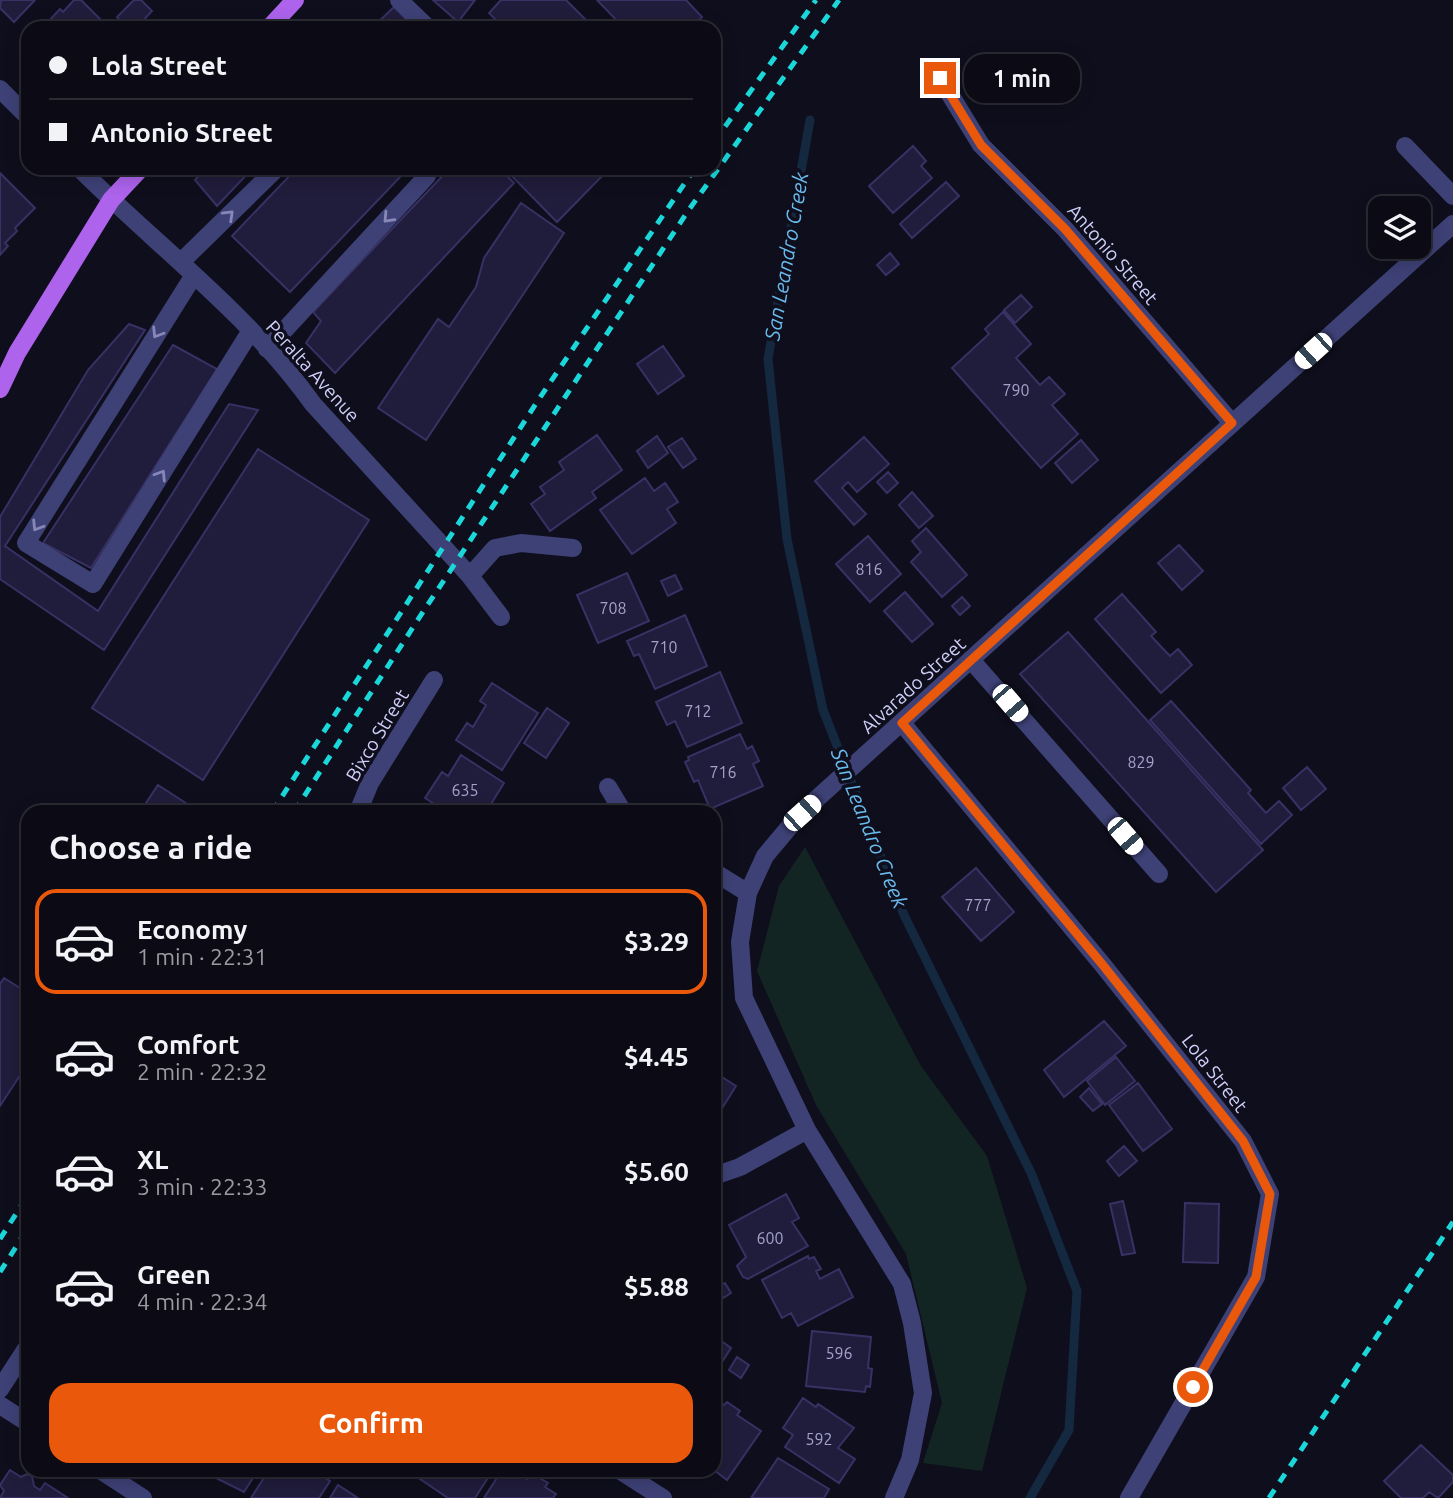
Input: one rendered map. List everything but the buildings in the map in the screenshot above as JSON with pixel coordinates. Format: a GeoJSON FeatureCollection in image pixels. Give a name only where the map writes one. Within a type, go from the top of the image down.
{"type":"FeatureCollection","features":[{"type":"Feature","properties":{"kind":"main road"},"geometry":{"type":"LineString","coordinates":[[276,21],[295,0]]}},
{"type":"Feature","properties":{"kind":"main road"},"geometry":{"type":"LineString","coordinates":[[0,389],[17,353],[111,200],[134,175]]}},
{"type":"Feature","properties":{"kind":"street"},"geometry":{"type":"LineString","coordinates":[[399,0],[421,21]]}},
{"type":"Feature","properties":{"kind":"street","name":"Antonio Street"},"geometry":{"type":"LineString","coordinates":[[940,78],[981,145],[1065,229],[1232,423]]}},
{"type":"Feature","properties":{"kind":"street"},"geometry":{"type":"LineString","coordinates":[[0,89],[21,110]]}},
{"type":"Feature","properties":{"kind":"street"},"geometry":{"type":"LineString","coordinates":[[1405,146],[1453,196]]}},
{"type":"Feature","properties":{"kind":"street","name":"Peralta Avenue"},"geometry":{"type":"LineString","coordinates":[[86,175],[187,268],[267,349],[470,576],[501,617]]}},
{"type":"Feature","properties":{"kind":"street"},"geometry":{"type":"LineString","coordinates":[[250,332],[93,584],[26,543],[187,268],[271,175]]}},
{"type":"Feature","properties":{"kind":"street"},"geometry":{"type":"LineString","coordinates":[[267,349],[426,175]]}},
{"type":"Feature","properties":{"kind":"street","name":"Alvarado Street"},"geometry":{"type":"LineString","coordinates":[[894,1498],[910,1460],[923,1393],[912,1322],[902,1284],[807,1130],[744,998],[740,942],[748,893],[765,856],[802,813],[1453,224]]}},
{"type":"Feature","properties":{"kind":"street"},"geometry":{"type":"LineString","coordinates":[[470,576],[495,548],[521,543],[573,548]]}},
{"type":"Feature","properties":{"kind":"street"},"geometry":{"type":"LineString","coordinates":[[971,660],[1158,874]]}},
{"type":"Feature","properties":{"kind":"street","name":"Bixco Street"},"geometry":{"type":"LineString","coordinates":[[361,805],[370,783],[434,680]]}},
{"type":"Feature","properties":{"kind":"street","name":"Lola Street"},"geometry":{"type":"LineString","coordinates":[[902,723],[1102,964],[1243,1141],[1270,1194],[1256,1277],[1129,1498]]}},
{"type":"Feature","properties":{"kind":"street"},"geometry":{"type":"LineString","coordinates":[[608,787],[619,805]]}},
{"type":"Feature","properties":{"kind":"street"},"geometry":{"type":"LineString","coordinates":[[721,876],[748,893]]}},
{"type":"Feature","properties":{"kind":"street"},"geometry":{"type":"LineString","coordinates":[[721,1174],[740,1167],[807,1130]]}},
{"type":"Feature","properties":{"kind":"street"},"geometry":{"type":"LineString","coordinates":[[0,1390],[21,1357]]}},
{"type":"Feature","properties":{"kind":"street"},"geometry":{"type":"LineString","coordinates":[[0,1405],[21,1418]]}},
{"type":"Feature","properties":{"kind":"street"},"geometry":{"type":"LineString","coordinates":[[111,1477],[143,1498]]}},
{"type":"Feature","properties":{"kind":"street"},"geometry":{"type":"LineString","coordinates":[[631,1477],[663,1498]]}},
{"type":"Feature","properties":{"kind":"green space"},"geometry":{"type":"Polygon","coordinates":[[[805,847],[921,1066],[987,1156],[1027,1288],[982,1471],[923,1463],[942,1403],[906,1254],[816,1105],[757,971],[779,886],[805,847]]]}},
{"type":"Feature","properties":{"kind":"waterway","name":"San Leandro Creek"},"geometry":{"type":"LineString","coordinates":[[810,120],[768,359],[787,539],[823,710],[904,915],[1032,1175],[1077,1291],[1069,1430],[1030,1498]]}},
{"type":"Feature","properties":{"kind":"railway"},"geometry":{"type":"LineString","coordinates":[[721,132],[816,0]]}},
{"type":"Feature","properties":{"kind":"railway"},"geometry":{"type":"LineString","coordinates":[[721,165],[839,0]]}},
{"type":"Feature","properties":{"kind":"railway"},"geometry":{"type":"LineString","coordinates":[[277,805],[537,402],[690,175]]}},
{"type":"Feature","properties":{"kind":"railway"},"geometry":{"type":"LineString","coordinates":[[299,805],[417,621],[714,175]]}},
{"type":"Feature","properties":{"kind":"railway"},"geometry":{"type":"LineString","coordinates":[[0,1239],[21,1206]]}},
{"type":"Feature","properties":{"kind":"railway"},"geometry":{"type":"LineString","coordinates":[[1269,1498],[1453,1222]]}},
{"type":"Feature","properties":{"kind":"railway"},"geometry":{"type":"LineString","coordinates":[[0,1272],[21,1239]]}},
{"type":"Feature","properties":{"kind":"route"},"geometry":{"type":"LineString","coordinates":[[940,78],[981,145],[1065,229],[1232,423],[902,723],[1102,964],[1243,1141],[1270,1194],[1256,1277],[1193,1387]]}}]}
